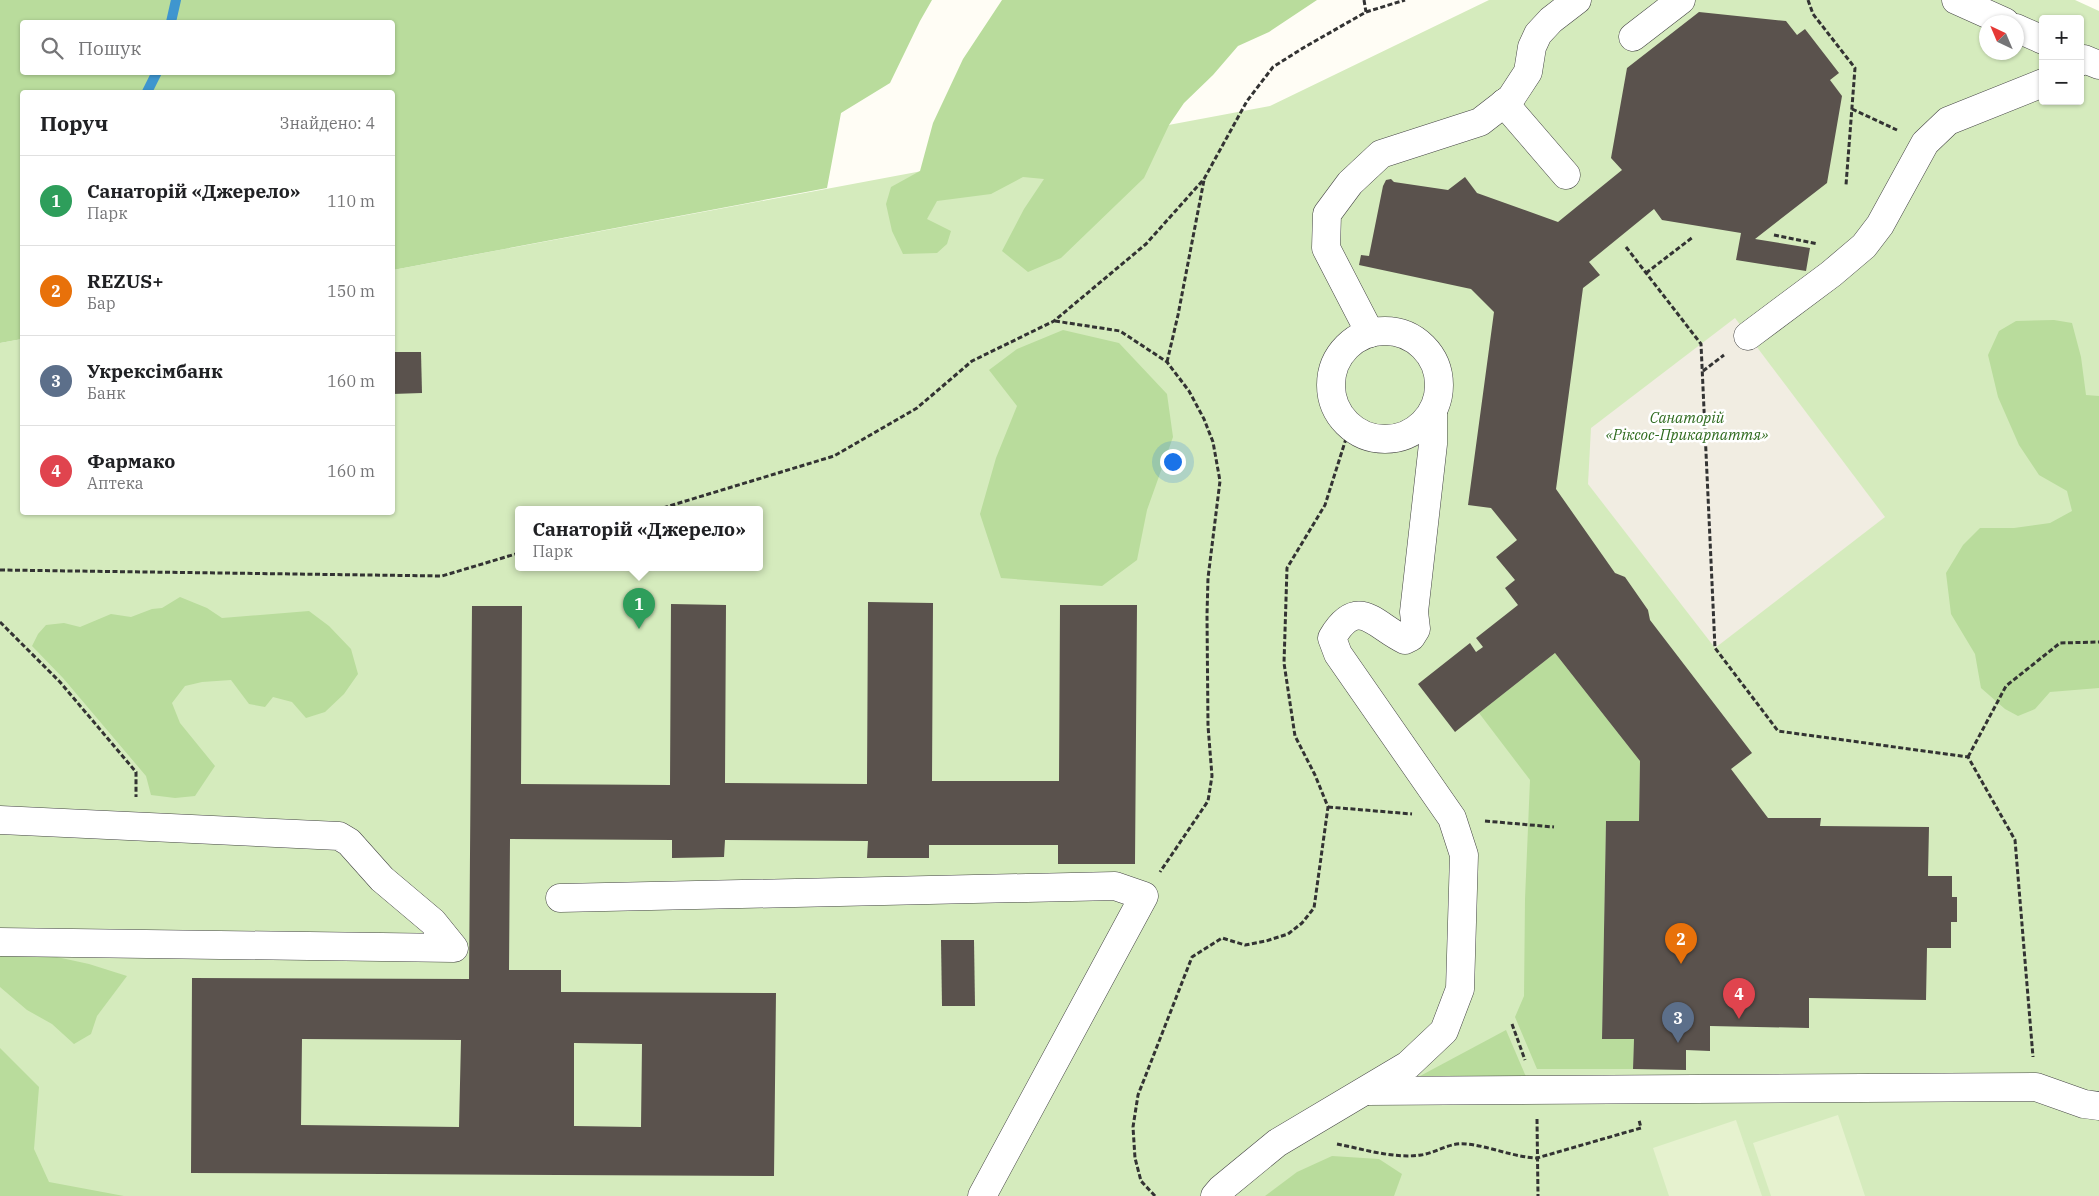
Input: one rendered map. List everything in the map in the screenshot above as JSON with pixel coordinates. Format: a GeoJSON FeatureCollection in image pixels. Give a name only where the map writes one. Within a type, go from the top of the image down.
{"type":"FeatureCollection","features":[{"type":"Feature","properties":{"kind":"lane"},"geometry":{"type":"LineString","coordinates":[[1370,333],[1326,248],[1327,214],[1350,183],[1381,154],[1480,122],[1511,98],[1528,72],[1532,47],[1538,34],[1551,20],[1577,0]]}},
{"type":"Feature","properties":{"kind":"lane"},"geometry":{"type":"LineString","coordinates":[[1632,37],[1680,0]]}},
{"type":"Feature","properties":{"kind":"lane"},"geometry":{"type":"LineString","coordinates":[[1956,0],[1989,15]]}},
{"type":"Feature","properties":{"kind":"lane"},"geometry":{"type":"LineString","coordinates":[[2024,32],[2039,38]]}},
{"type":"Feature","properties":{"kind":"lane"},"geometry":{"type":"LineString","coordinates":[[1748,336],[1831,274],[1864,246],[1880,225],[1925,143],[1948,121],[2039,85]]}},
{"type":"Feature","properties":{"kind":"lane"},"geometry":{"type":"LineString","coordinates":[[1504,103],[1566,175]]}},
{"type":"Feature","properties":{"kind":"lane"},"geometry":{"type":"LineString","coordinates":[[1215,1196],[1220,1189],[1278,1143],[1408,1065],[1444,1031],[1460,989],[1464,855],[1452,818],[1338,654],[1332,638],[1338,627],[1348,619],[1362,615],[1373,618],[1393,635],[1405,640],[1411,637],[1416,629],[1414,612],[1433,444],[1433,411],[1438,395],[1439,378],[1434,362],[1424,347],[1411,337],[1395,331],[1378,331],[1362,336],[1348,345],[1337,358],[1331,375],[1333,400],[1345,422],[1358,432],[1375,438],[1392,439],[1416,430],[1433,411]]}},
{"type":"Feature","properties":{"kind":"lane"},"geometry":{"type":"LineString","coordinates":[[0,820],[338,836],[349,842],[382,879],[433,922],[454,948],[0,942]]}},
{"type":"Feature","properties":{"kind":"lane"},"geometry":{"type":"LineString","coordinates":[[560,898],[1115,886],[1144,896],[982,1196]]}},
{"type":"Feature","properties":{"kind":"lane"},"geometry":{"type":"LineString","coordinates":[[1364,1091],[2036,1087],[2084,1104],[2099,1106]]}},
{"type":"Feature","properties":{"kind":"path"},"geometry":{"type":"LineString","coordinates":[[1364,0],[1366,12]]}},
{"type":"Feature","properties":{"kind":"path"},"geometry":{"type":"LineString","coordinates":[[669,506],[834,456],[917,408],[972,361],[1054,321],[1146,244],[1204,179],[1247,100],[1273,67],[1366,12],[1405,0]]}},
{"type":"Feature","properties":{"kind":"path"},"geometry":{"type":"LineString","coordinates":[[1808,0],[1813,14],[1855,68],[1846,185]]}},
{"type":"Feature","properties":{"kind":"path"},"geometry":{"type":"LineString","coordinates":[[1852,109],[1925,143]]}},
{"type":"Feature","properties":{"kind":"path"},"geometry":{"type":"LineString","coordinates":[[1167,362],[1204,179]]}},
{"type":"Feature","properties":{"kind":"path"},"geometry":{"type":"LineString","coordinates":[[1646,273],[1693,237]]}},
{"type":"Feature","properties":{"kind":"path"},"geometry":{"type":"LineString","coordinates":[[1626,247],[1701,344],[1715,648],[1778,731],[1968,757]]}},
{"type":"Feature","properties":{"kind":"path"},"geometry":{"type":"LineString","coordinates":[[1054,321],[1120,331],[1167,362],[1189,391],[1204,420],[1213,442],[1220,481],[1208,578],[1208,726],[1212,776],[1208,801],[1144,896]]}},
{"type":"Feature","properties":{"kind":"path"},"geometry":{"type":"LineString","coordinates":[[0,570],[442,576],[515,553]]}},
{"type":"Feature","properties":{"kind":"path"},"geometry":{"type":"LineString","coordinates":[[0,622],[60,682],[136,772],[136,826]]}},
{"type":"Feature","properties":{"kind":"path"},"geometry":{"type":"LineString","coordinates":[[1968,757],[2006,686],[2060,643],[2099,642]]}},
{"type":"Feature","properties":{"kind":"path"},"geometry":{"type":"LineString","coordinates":[[1968,757],[2015,840],[2036,1087]]}},
{"type":"Feature","properties":{"kind":"path"},"geometry":{"type":"LineString","coordinates":[[1155,1196],[1141,1181],[1135,1158],[1133,1127],[1138,1096],[1192,957],[1222,938],[1245,945],[1288,934],[1302,923],[1314,908]]}},
{"type":"Feature","properties":{"kind":"path"},"geometry":{"type":"LineString","coordinates":[[1292,1134],[1401,1156],[1422,1155],[1444,1146],[1464,1143],[1522,1158],[1537,1158],[1641,1128],[1633,1089]]}},
{"type":"Feature","properties":{"kind":"green space"},"geometry":{"type":"Polygon","coordinates":[[[0,0],[932,0],[890,83],[841,113],[827,188],[395,270],[395,90],[20,90],[20,339],[0,343],[0,0]]]}},
{"type":"Feature","properties":{"kind":"green space"},"geometry":{"type":"Polygon","coordinates":[[[1002,0],[1317,0],[1269,32],[1238,46],[1213,75],[1184,103],[1169,125],[1144,178],[1061,258],[1028,272],[1002,251],[1024,209],[1044,179],[1023,177],[991,194],[937,201],[927,219],[951,231],[947,244],[937,253],[903,254],[892,231],[886,204],[891,187],[920,171],[933,123],[963,59],[1002,0]]]}},
{"type":"Feature","properties":{"kind":"green space","name":"Санаторій «Ріксос-Прикарпаття»"},"geometry":{"type":"Polygon","coordinates":[[[1489,0],[2075,0],[2099,11],[2099,1196],[0,1196],[0,343],[20,339],[20,515],[395,515],[395,270],[1270,106],[1489,0]]]}},
{"type":"Feature","properties":{"kind":"green space"},"geometry":{"type":"Polygon","coordinates":[[[2054,320],[2072,323],[2081,357],[2086,395],[2099,396],[2099,688],[2050,692],[2035,709],[2018,716],[2005,709],[1981,688],[1975,654],[1951,614],[1946,573],[1963,545],[1980,528],[2014,528],[2050,523],[2072,511],[2067,491],[2039,475],[2019,445],[1998,397],[1988,355],[1999,331],[2016,321],[2054,320]]]}},
{"type":"Feature","properties":{"kind":"green space"},"geometry":{"type":"Polygon","coordinates":[[[1063,330],[1119,343],[1167,394],[1173,437],[1147,510],[1137,560],[1102,586],[1001,578],[980,514],[996,458],[1017,406],[989,370],[1017,349],[1063,330]]]}},
{"type":"Feature","properties":{"kind":"green space"},"geometry":{"type":"Polygon","coordinates":[[[180,597],[207,608],[222,618],[309,611],[329,626],[351,649],[358,674],[344,694],[325,712],[306,718],[292,702],[273,697],[265,707],[249,704],[231,680],[202,682],[185,686],[172,703],[180,723],[215,766],[195,796],[175,798],[151,795],[146,776],[63,678],[32,646],[38,634],[46,625],[64,623],[80,627],[111,614],[131,617],[152,609],[162,608],[180,597]]]}},
{"type":"Feature","properties":{"kind":"green space"},"geometry":{"type":"Polygon","coordinates":[[[1555,653],[1640,761],[1639,821],[1606,821],[1602,1038],[1634,1039],[1633,1069],[1537,1069],[1515,1017],[1524,996],[1525,899],[1530,780],[1479,713],[1555,653]]]}},
{"type":"Feature","properties":{"kind":"green space"},"geometry":{"type":"Polygon","coordinates":[[[43,954],[89,964],[127,976],[97,1016],[91,1034],[74,1044],[52,1024],[27,1010],[0,987],[0,955],[43,954]]]}},
{"type":"Feature","properties":{"kind":"green space"},"geometry":{"type":"Polygon","coordinates":[[[1506,1030],[1527,1079],[1420,1076],[1506,1030]]]}},
{"type":"Feature","properties":{"kind":"green space"},"geometry":{"type":"Polygon","coordinates":[[[0,1048],[39,1087],[34,1149],[49,1182],[124,1196],[0,1196],[0,1048]]]}},
{"type":"Feature","properties":{"kind":"green space"},"geometry":{"type":"Polygon","coordinates":[[[1838,1115],[1865,1196],[1771,1196],[1753,1143],[1838,1115]]]}},
{"type":"Feature","properties":{"kind":"green space"},"geometry":{"type":"Polygon","coordinates":[[[1736,1120],[1762,1196],[1669,1196],[1653,1148],[1736,1120]]]}},
{"type":"Feature","properties":{"kind":"green space"},"geometry":{"type":"Polygon","coordinates":[[[1332,1156],[1379,1159],[1402,1174],[1394,1196],[1265,1196],[1297,1172],[1332,1156]]]}},
{"type":"Feature","properties":{"kind":"shaded area"},"geometry":{"type":"Polygon","coordinates":[[[1735,318],[1885,517],[1715,648],[1588,484],[1591,428],[1735,318]]]}},
{"type":"Feature","properties":{"kind":"building"},"geometry":{"type":"Polygon","coordinates":[[[1699,12],[1786,21],[1797,35],[1805,29],[1839,73],[1830,80],[1842,96],[1827,183],[1755,239],[1810,248],[1806,271],[1736,260],[1741,233],[1662,220],[1654,209],[1589,262],[1600,275],[1583,288],[1556,489],[1615,573],[1625,577],[1648,610],[1650,620],[1752,753],[1731,769],[1768,818],[1821,818],[1820,826],[1929,827],[1928,876],[1952,876],[1952,897],[1957,897],[1957,922],[1951,922],[1951,948],[1927,948],[1926,1000],[1809,998],[1809,1028],[1710,1026],[1710,1051],[1686,1050],[1686,1070],[1633,1069],[1634,1039],[1602,1039],[1606,821],[1639,821],[1640,761],[1555,653],[1455,732],[1418,684],[1470,643],[1476,652],[1483,647],[1476,638],[1518,605],[1505,588],[1515,580],[1496,557],[1517,540],[1491,508],[1468,505],[1494,312],[1471,289],[1359,265],[1361,255],[1369,256],[1383,186],[1386,180],[1391,179],[1394,182],[1448,190],[1465,177],[1477,193],[1558,222],[1622,170],[1611,158],[1627,68],[1699,12]]]}},
{"type":"Feature","properties":{"kind":"building"},"geometry":{"type":"Polygon","coordinates":[[[395,352],[421,352],[422,393],[395,394],[395,352]]]}},
{"type":"Feature","properties":{"kind":"building"},"geometry":{"type":"Polygon","coordinates":[[[868,602],[933,603],[932,781],[1059,781],[1060,605],[1137,605],[1135,864],[1058,864],[1058,845],[929,845],[929,858],[867,858],[868,841],[725,840],[724,857],[672,858],[672,840],[510,839],[509,970],[561,970],[561,992],[776,993],[774,1176],[191,1173],[192,978],[469,979],[472,606],[522,606],[521,784],[670,785],[671,604],[726,605],[725,783],[867,784],[868,602]],[[302,1039],[301,1125],[459,1127],[461,1040],[302,1039]],[[574,1043],[574,1126],[641,1127],[642,1044],[574,1043]]]}},
{"type":"Feature","properties":{"kind":"building"},"geometry":{"type":"Polygon","coordinates":[[[941,940],[974,940],[975,1006],[942,1006],[941,940]]]}},
{"type":"Feature","properties":{"kind":"waterway"},"geometry":{"type":"LineString","coordinates":[[171,20],[176,0]]}},
{"type":"Feature","properties":{"kind":"waterway"},"geometry":{"type":"LineString","coordinates":[[148,90],[156,75]]}},
{"type":"Feature","properties":{"kind":"place","name":"Санаторій «Джерело»"},"geometry":{"type":"Point","coordinates":[639,629]}},
{"type":"Feature","properties":{"kind":"place","name":"REZUS+"},"geometry":{"type":"Point","coordinates":[1681,964]}},
{"type":"Feature","properties":{"kind":"place","name":"Фармако"},"geometry":{"type":"Point","coordinates":[1739,1019]}},
{"type":"Feature","properties":{"kind":"place","name":"Укрексімбанк"},"geometry":{"type":"Point","coordinates":[1678,1043]}}]}
